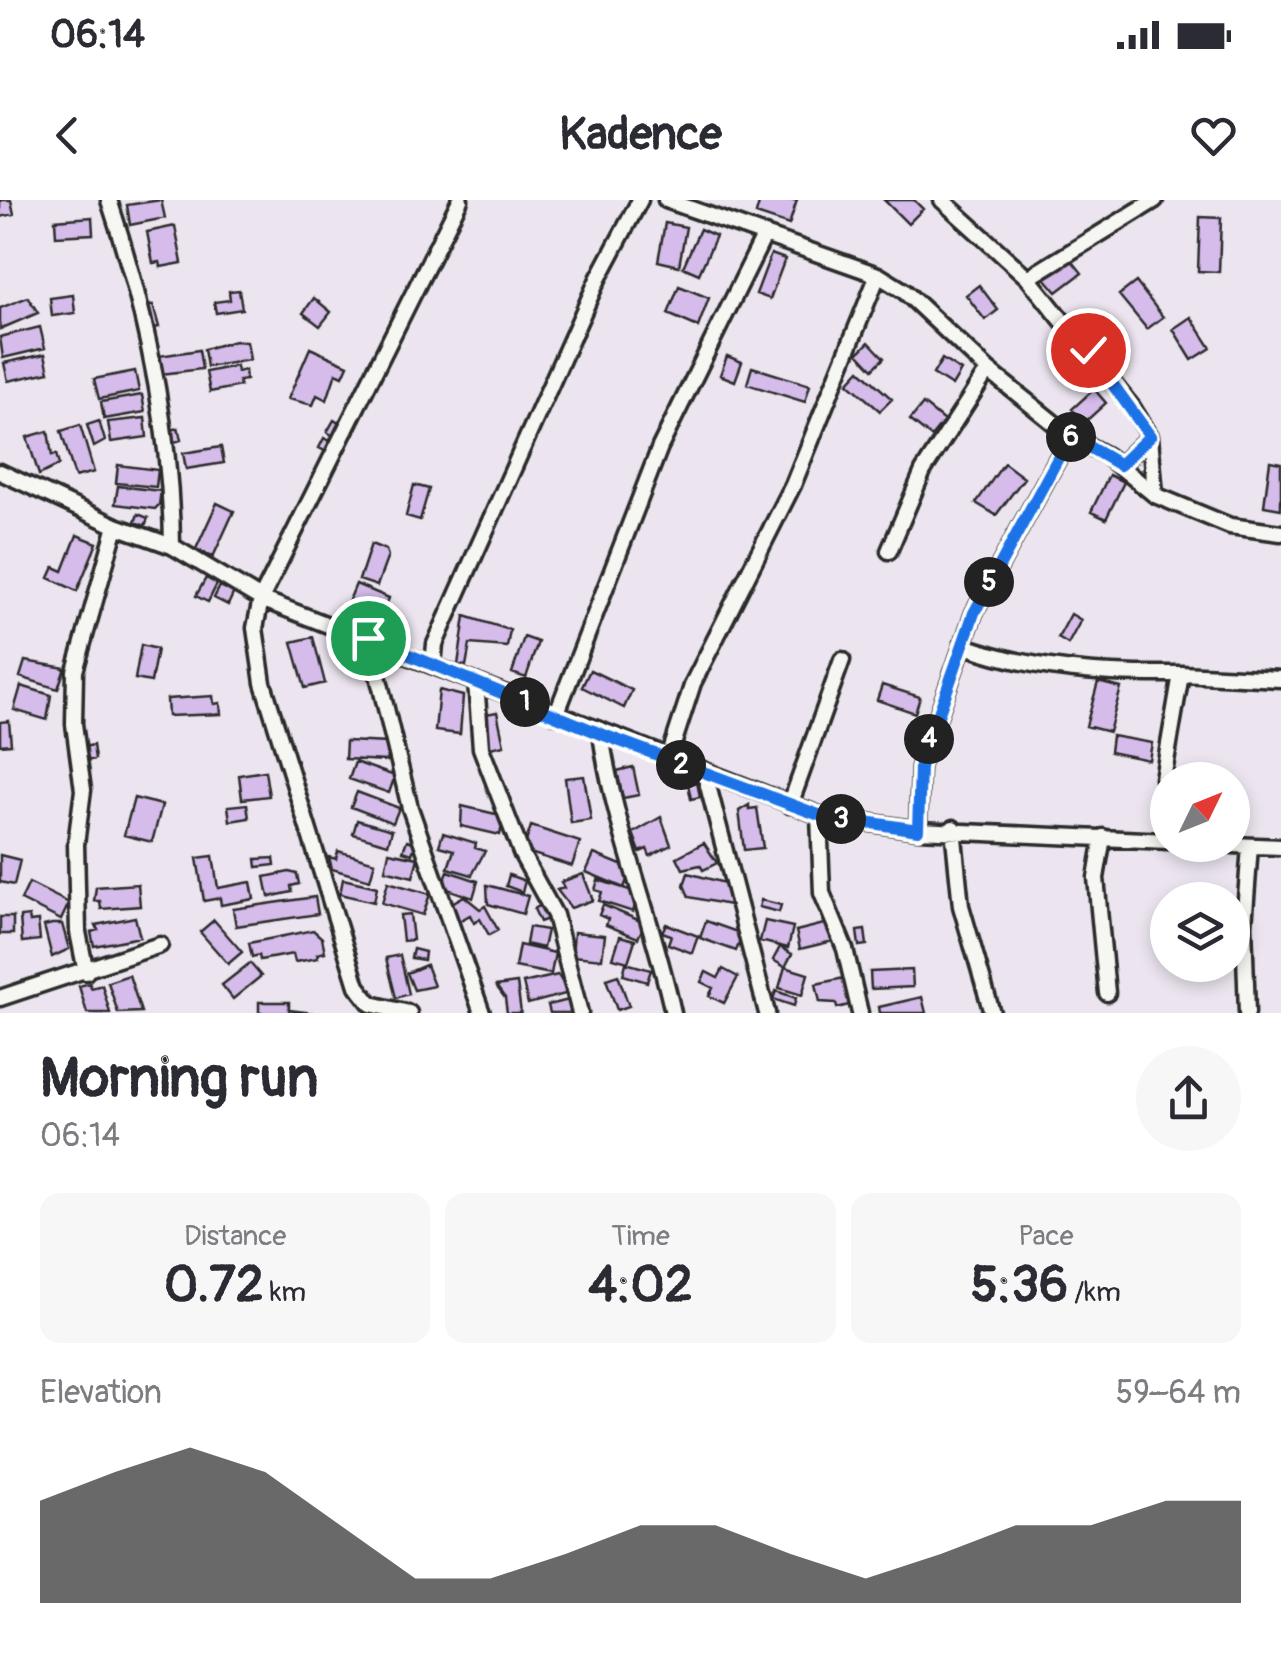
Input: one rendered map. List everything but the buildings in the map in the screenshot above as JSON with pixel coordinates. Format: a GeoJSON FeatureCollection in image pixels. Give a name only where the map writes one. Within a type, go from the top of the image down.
{"type":"FeatureCollection","features":[{"type":"Feature","properties":{"kind":"street"},"geometry":{"type":"LineString","coordinates":[[110,200],[129,253],[157,384],[172,493],[172,546]]}},
{"type":"Feature","properties":{"kind":"street"},"geometry":{"type":"LineString","coordinates":[[409,1013],[366,1005],[357,986],[263,683],[255,628],[261,600],[460,200]]}},
{"type":"Feature","properties":{"kind":"street"},"geometry":{"type":"LineString","coordinates":[[434,665],[435,644],[598,279],[640,200]]}},
{"type":"Feature","properties":{"kind":"street"},"geometry":{"type":"LineString","coordinates":[[666,200],[878,275],[904,292],[988,370],[1070,436],[1120,465],[1156,495],[1230,526],[1281,533]]}},
{"type":"Feature","properties":{"kind":"street"},"geometry":{"type":"LineString","coordinates":[[942,200],[1028,278],[1132,406],[1150,436],[1156,495]]}},
{"type":"Feature","properties":{"kind":"street"},"geometry":{"type":"LineString","coordinates":[[957,212],[969,200]]}},
{"type":"Feature","properties":{"kind":"street"},"geometry":{"type":"LineString","coordinates":[[1028,278],[1155,200]]}},
{"type":"Feature","properties":{"kind":"street"},"geometry":{"type":"LineString","coordinates":[[556,715],[660,447],[765,234]]}},
{"type":"Feature","properties":{"kind":"street"},"geometry":{"type":"LineString","coordinates":[[668,760],[693,683],[793,484],[878,275]]}},
{"type":"Feature","properties":{"kind":"street"},"geometry":{"type":"LineString","coordinates":[[889,551],[923,471],[988,370]]}},
{"type":"Feature","properties":{"kind":"street"},"geometry":{"type":"LineString","coordinates":[[918,830],[920,767],[962,645],[995,571],[1070,436]]}},
{"type":"Feature","properties":{"kind":"street"},"geometry":{"type":"LineString","coordinates":[[1120,465],[1150,436]]}},
{"type":"Feature","properties":{"kind":"street"},"geometry":{"type":"LineString","coordinates":[[0,472],[116,526],[172,546],[261,600],[368,638],[601,734],[819,815],[918,830],[953,828],[1150,840]]}},
{"type":"Feature","properties":{"kind":"street"},"geometry":{"type":"LineString","coordinates":[[86,972],[78,932],[76,844],[82,790],[74,724],[75,671],[116,526]]}},
{"type":"Feature","properties":{"kind":"street"},"geometry":{"type":"LineString","coordinates":[[368,638],[410,808],[482,1013]]}},
{"type":"Feature","properties":{"kind":"street"},"geometry":{"type":"LineString","coordinates":[[962,645],[1002,660],[1060,670],[1281,679]]}},
{"type":"Feature","properties":{"kind":"street"},"geometry":{"type":"LineString","coordinates":[[790,805],[842,660]]}},
{"type":"Feature","properties":{"kind":"street"},"geometry":{"type":"LineString","coordinates":[[1166,762],[1182,674]]}},
{"type":"Feature","properties":{"kind":"street"},"geometry":{"type":"LineString","coordinates":[[476,682],[481,748],[522,855],[555,915],[580,1013]]}},
{"type":"Feature","properties":{"kind":"street"},"geometry":{"type":"LineString","coordinates":[[601,734],[608,783],[658,941],[673,1013]]}},
{"type":"Feature","properties":{"kind":"street"},"geometry":{"type":"LineString","coordinates":[[705,774],[767,1013]]}},
{"type":"Feature","properties":{"kind":"street"},"geometry":{"type":"LineString","coordinates":[[819,815],[822,893],[845,949],[860,1013]]}},
{"type":"Feature","properties":{"kind":"street"},"geometry":{"type":"LineString","coordinates":[[953,828],[962,906],[992,1013]]}},
{"type":"Feature","properties":{"kind":"street"},"geometry":{"type":"LineString","coordinates":[[1103,837],[1096,878],[1107,993]]}},
{"type":"Feature","properties":{"kind":"street"},"geometry":{"type":"LineString","coordinates":[[1250,846],[1281,847]]}},
{"type":"Feature","properties":{"kind":"street"},"geometry":{"type":"LineString","coordinates":[[1247,1013],[1244,924],[1249,862]]}},
{"type":"Feature","properties":{"kind":"street"},"geometry":{"type":"LineString","coordinates":[[0,998],[160,945]]}},
{"type":"Feature","properties":{"kind":"route"},"geometry":{"type":"LineString","coordinates":[[368,638],[601,734],[819,815],[918,830],[920,767],[974,613],[1070,436],[1120,465],[1150,436],[1088,350]]}}]}
